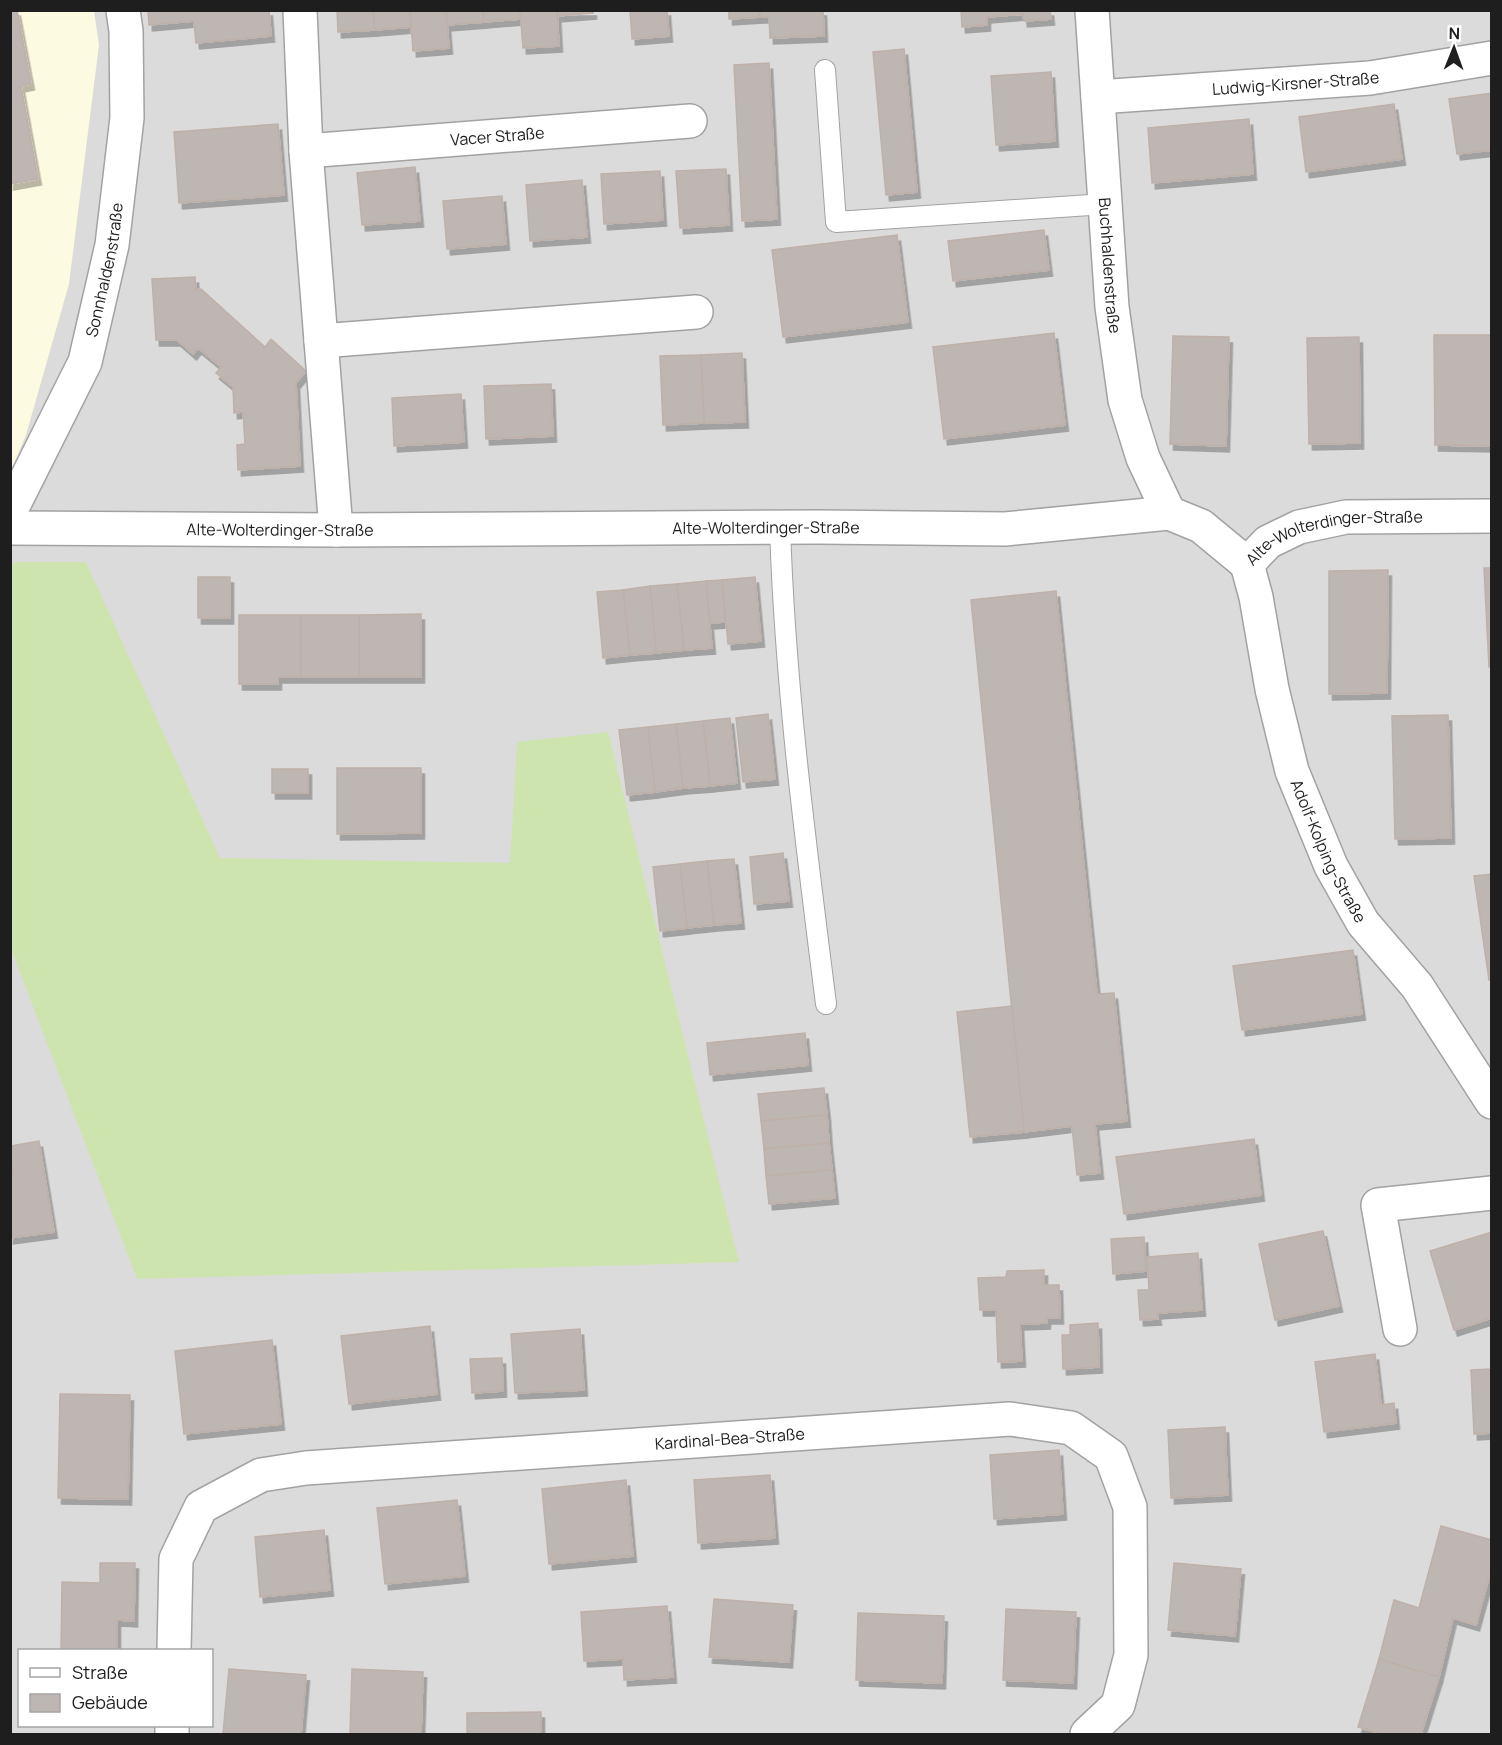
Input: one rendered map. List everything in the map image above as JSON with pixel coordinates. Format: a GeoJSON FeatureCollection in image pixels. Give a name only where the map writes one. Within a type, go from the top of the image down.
{"type":"FeatureCollection","features":[{"type":"Feature","properties":{"kind":"street","name":"Sonnhaldenstraße"},"geometry":{"type":"LineString","coordinates":[[10,512],[85,362],[112,245],[127,118],[126,31],[123,10]]}},
{"type":"Feature","properties":{"kind":"street"},"geometry":{"type":"LineString","coordinates":[[300,10],[306,151],[336,530]]}},
{"type":"Feature","properties":{"kind":"street","name":"Buchhaldenstraße"},"geometry":{"type":"LineString","coordinates":[[1092,10],[1112,307],[1125,400],[1143,458],[1169,513]]}},
{"type":"Feature","properties":{"kind":"street","name":"Ludwig-Kirsner-Straße"},"geometry":{"type":"LineString","coordinates":[[1098,97],[1370,78],[1491,58]]}},
{"type":"Feature","properties":{"kind":"street","name":"Vacer Straße"},"geometry":{"type":"LineString","coordinates":[[306,151],[690,121]]}},
{"type":"Feature","properties":{"kind":"street"},"geometry":{"type":"LineString","coordinates":[[321,341],[696,312]]}},
{"type":"Feature","properties":{"kind":"street","name":"Alte-Wolterdinger-Straße"},"geometry":{"type":"LineString","coordinates":[[10,528],[1005,529],[1169,513],[1201,526],[1247,564],[1268,542],[1299,527],[1346,517],[1491,516]]}},
{"type":"Feature","properties":{"kind":"street","name":"Adolf-Kolping-Straße"},"geometry":{"type":"LineString","coordinates":[[1247,564],[1256,597],[1272,689],[1292,771],[1331,866],[1363,923],[1417,986],[1491,1102]]}},
{"type":"Feature","properties":{"kind":"street"},"geometry":{"type":"LineString","coordinates":[[1400,1329],[1378,1205],[1491,1193]]}},
{"type":"Feature","properties":{"kind":"street","name":"Kardinal-Bea-Straße"},"geometry":{"type":"LineString","coordinates":[[174,1649],[176,1559],[201,1507],[261,1475],[306,1468],[1010,1419],[1071,1428],[1112,1456],[1130,1507],[1131,1655],[1118,1705],[1087,1734]]}},
{"type":"Feature","properties":{"kind":"lane"},"geometry":{"type":"LineString","coordinates":[[825,70],[836,222],[1105,204]]}},
{"type":"Feature","properties":{"kind":"lane"},"geometry":{"type":"LineString","coordinates":[[780,527],[786,651],[800,806],[826,1004]]}},
{"type":"Feature","properties":{"kind":"shaded area"},"geometry":{"type":"Polygon","coordinates":[[[11,11],[1491,11],[1491,1734],[11,1734],[11,11]]]}},
{"type":"Feature","properties":{"kind":"shaded area"},"geometry":{"type":"Polygon","coordinates":[[[11,11],[94,11],[99,45],[69,284],[26,435],[11,471],[11,11]]]}},
{"type":"Feature","properties":{"kind":"green space"},"geometry":{"type":"Polygon","coordinates":[[[15,562],[86,562],[220,858],[510,863],[517,742],[608,732],[739,1262],[137,1279],[11,949],[10,567],[15,562]]]}},
{"type":"Feature","properties":{"kind":"building"},"geometry":{"type":"Polygon","coordinates":[[[10,10],[17,10],[31,84],[21,86],[38,179],[10,184],[10,10]]]}},
{"type":"Feature","properties":{"kind":"building"},"geometry":{"type":"Polygon","coordinates":[[[148,10],[269,10],[271,36],[196,43],[194,21],[149,25],[148,10]]]}},
{"type":"Feature","properties":{"kind":"building"},"geometry":{"type":"Polygon","coordinates":[[[337,10],[373,10],[375,30],[338,32],[337,10]]]}},
{"type":"Feature","properties":{"kind":"building"},"geometry":{"type":"Polygon","coordinates":[[[373,10],[410,10],[411,27],[375,30],[373,10]]]}},
{"type":"Feature","properties":{"kind":"building"},"geometry":{"type":"Polygon","coordinates":[[[410,10],[446,10],[449,48],[413,51],[410,10]]]}},
{"type":"Feature","properties":{"kind":"building"},"geometry":{"type":"Polygon","coordinates":[[[446,10],[483,10],[484,22],[447,25],[446,10]]]}},
{"type":"Feature","properties":{"kind":"building"},"geometry":{"type":"Polygon","coordinates":[[[483,10],[520,10],[520,19],[484,22],[483,10]]]}},
{"type":"Feature","properties":{"kind":"building"},"geometry":{"type":"Polygon","coordinates":[[[520,10],[557,10],[559,46],[523,48],[520,10]]]}},
{"type":"Feature","properties":{"kind":"building"},"geometry":{"type":"Polygon","coordinates":[[[557,10],[593,10],[593,13],[557,16],[557,10]]]}},
{"type":"Feature","properties":{"kind":"building"},"geometry":{"type":"Polygon","coordinates":[[[630,10],[667,10],[669,36],[632,39],[630,10]]]}},
{"type":"Feature","properties":{"kind":"building"},"geometry":{"type":"Polygon","coordinates":[[[729,10],[759,10],[759,17],[729,19],[729,10]]]}},
{"type":"Feature","properties":{"kind":"building"},"geometry":{"type":"Polygon","coordinates":[[[760,10],[823,10],[824,36],[770,38],[769,17],[760,17],[760,10]]]}},
{"type":"Feature","properties":{"kind":"building"},"geometry":{"type":"Polygon","coordinates":[[[961,10],[1050,10],[1051,19],[1024,21],[1023,14],[987,17],[987,25],[962,27],[961,10]]]}},
{"type":"Feature","properties":{"kind":"building"},"geometry":{"type":"Polygon","coordinates":[[[904,49],[917,192],[886,195],[873,52],[904,49]]]}},
{"type":"Feature","properties":{"kind":"building"},"geometry":{"type":"Polygon","coordinates":[[[769,63],[777,219],[742,221],[734,65],[769,63]]]}},
{"type":"Feature","properties":{"kind":"building"},"geometry":{"type":"Polygon","coordinates":[[[1051,72],[1055,141],[996,145],[991,76],[1051,72]]]}},
{"type":"Feature","properties":{"kind":"building"},"geometry":{"type":"Polygon","coordinates":[[[1492,93],[1492,150],[1457,154],[1449,99],[1492,93]]]}},
{"type":"Feature","properties":{"kind":"building"},"geometry":{"type":"Polygon","coordinates":[[[1394,104],[1402,159],[1306,172],[1299,117],[1394,104]]]}},
{"type":"Feature","properties":{"kind":"building"},"geometry":{"type":"Polygon","coordinates":[[[1249,119],[1253,174],[1152,183],[1148,128],[1249,119]]]}},
{"type":"Feature","properties":{"kind":"building"},"geometry":{"type":"Polygon","coordinates":[[[278,124],[284,195],[179,203],[174,132],[278,124]]]}},
{"type":"Feature","properties":{"kind":"building"},"geometry":{"type":"Polygon","coordinates":[[[415,167],[420,221],[362,225],[357,173],[415,167]]]}},
{"type":"Feature","properties":{"kind":"building"},"geometry":{"type":"Polygon","coordinates":[[[726,169],[729,225],[680,228],[676,171],[726,169]]]}},
{"type":"Feature","properties":{"kind":"building"},"geometry":{"type":"Polygon","coordinates":[[[660,171],[663,220],[604,224],[601,174],[660,171]]]}},
{"type":"Feature","properties":{"kind":"building"},"geometry":{"type":"Polygon","coordinates":[[[582,180],[587,237],[530,241],[526,185],[582,180]]]}},
{"type":"Feature","properties":{"kind":"building"},"geometry":{"type":"Polygon","coordinates":[[[502,196],[506,244],[447,249],[443,201],[502,196]]]}},
{"type":"Feature","properties":{"kind":"building"},"geometry":{"type":"Polygon","coordinates":[[[1044,230],[1049,270],[953,281],[948,241],[1044,230]]]}},
{"type":"Feature","properties":{"kind":"building"},"geometry":{"type":"Polygon","coordinates":[[[897,235],[908,322],[783,337],[772,250],[897,235]]]}},
{"type":"Feature","properties":{"kind":"building"},"geometry":{"type":"Polygon","coordinates":[[[195,277],[196,290],[201,289],[265,347],[271,339],[306,371],[296,383],[300,466],[238,470],[237,445],[245,444],[243,412],[234,413],[233,387],[216,373],[221,367],[198,348],[193,354],[177,340],[156,340],[152,279],[195,277]]]}},
{"type":"Feature","properties":{"kind":"building"},"geometry":{"type":"Polygon","coordinates":[[[1054,333],[1065,425],[944,439],[933,347],[1054,333]]]}},
{"type":"Feature","properties":{"kind":"building"},"geometry":{"type":"Polygon","coordinates":[[[1434,335],[1492,335],[1492,446],[1435,445],[1434,335]]]}},
{"type":"Feature","properties":{"kind":"building"},"geometry":{"type":"Polygon","coordinates":[[[1173,336],[1229,337],[1226,446],[1170,444],[1173,336]]]}},
{"type":"Feature","properties":{"kind":"building"},"geometry":{"type":"Polygon","coordinates":[[[1359,337],[1360,443],[1309,444],[1307,338],[1359,337]]]}},
{"type":"Feature","properties":{"kind":"building"},"geometry":{"type":"Polygon","coordinates":[[[742,353],[745,422],[704,423],[701,355],[742,353]]]}},
{"type":"Feature","properties":{"kind":"building"},"geometry":{"type":"Polygon","coordinates":[[[701,355],[704,423],[663,425],[660,356],[701,355]]]}},
{"type":"Feature","properties":{"kind":"building"},"geometry":{"type":"Polygon","coordinates":[[[551,384],[553,436],[486,439],[484,386],[551,384]]]}},
{"type":"Feature","properties":{"kind":"building"},"geometry":{"type":"Polygon","coordinates":[[[461,394],[464,442],[394,446],[392,398],[461,394]]]}},
{"type":"Feature","properties":{"kind":"building"},"geometry":{"type":"Polygon","coordinates":[[[1484,568],[1492,568],[1492,667],[1489,667],[1484,568]]]}},
{"type":"Feature","properties":{"kind":"building"},"geometry":{"type":"Polygon","coordinates":[[[1388,570],[1387,693],[1329,694],[1329,571],[1388,570]]]}},
{"type":"Feature","properties":{"kind":"building"},"geometry":{"type":"Polygon","coordinates":[[[198,577],[230,577],[230,618],[198,618],[198,577]]]}},
{"type":"Feature","properties":{"kind":"building"},"geometry":{"type":"Polygon","coordinates":[[[755,577],[761,641],[728,644],[722,580],[755,577]]]}},
{"type":"Feature","properties":{"kind":"building"},"geometry":{"type":"Polygon","coordinates":[[[722,580],[725,622],[710,623],[706,581],[722,580]]]}},
{"type":"Feature","properties":{"kind":"building"},"geometry":{"type":"Polygon","coordinates":[[[706,581],[712,648],[684,650],[677,584],[706,581]]]}},
{"type":"Feature","properties":{"kind":"building"},"geometry":{"type":"Polygon","coordinates":[[[677,584],[684,650],[656,653],[650,586],[677,584]]]}},
{"type":"Feature","properties":{"kind":"building"},"geometry":{"type":"Polygon","coordinates":[[[650,586],[656,653],[630,655],[623,590],[650,586]]]}},
{"type":"Feature","properties":{"kind":"building"},"geometry":{"type":"Polygon","coordinates":[[[623,590],[630,655],[603,658],[597,592],[623,590]]]}},
{"type":"Feature","properties":{"kind":"building"},"geometry":{"type":"Polygon","coordinates":[[[1056,591],[1097,994],[1114,993],[1127,1121],[1095,1124],[1100,1173],[1077,1175],[1072,1126],[1024,1132],[971,600],[1056,591]]]}},
{"type":"Feature","properties":{"kind":"building"},"geometry":{"type":"Polygon","coordinates":[[[421,614],[421,677],[359,677],[359,615],[421,614]]]}},
{"type":"Feature","properties":{"kind":"building"},"geometry":{"type":"Polygon","coordinates":[[[239,615],[301,615],[301,677],[278,677],[278,684],[239,684],[239,615]]]}},
{"type":"Feature","properties":{"kind":"building"},"geometry":{"type":"Polygon","coordinates":[[[301,615],[359,615],[359,677],[301,677],[301,615]]]}},
{"type":"Feature","properties":{"kind":"building"},"geometry":{"type":"Polygon","coordinates":[[[768,714],[775,779],[743,782],[736,718],[768,714]]]}},
{"type":"Feature","properties":{"kind":"building"},"geometry":{"type":"Polygon","coordinates":[[[1448,715],[1451,838],[1395,839],[1392,716],[1448,715]]]}},
{"type":"Feature","properties":{"kind":"building"},"geometry":{"type":"Polygon","coordinates":[[[730,718],[737,783],[710,786],[703,721],[730,718]]]}},
{"type":"Feature","properties":{"kind":"building"},"geometry":{"type":"Polygon","coordinates":[[[703,721],[710,786],[683,788],[676,724],[703,721]]]}},
{"type":"Feature","properties":{"kind":"building"},"geometry":{"type":"Polygon","coordinates":[[[676,724],[683,788],[655,792],[648,727],[676,724]]]}},
{"type":"Feature","properties":{"kind":"building"},"geometry":{"type":"Polygon","coordinates":[[[648,727],[655,792],[627,795],[619,730],[648,727]]]}},
{"type":"Feature","properties":{"kind":"building"},"geometry":{"type":"Polygon","coordinates":[[[337,768],[421,768],[421,833],[337,834],[337,768]]]}},
{"type":"Feature","properties":{"kind":"building"},"geometry":{"type":"Polygon","coordinates":[[[272,769],[308,769],[308,793],[272,793],[272,769]]]}},
{"type":"Feature","properties":{"kind":"building"},"geometry":{"type":"Polygon","coordinates":[[[783,853],[789,901],[754,904],[750,857],[783,853]]]}},
{"type":"Feature","properties":{"kind":"building"},"geometry":{"type":"Polygon","coordinates":[[[734,859],[741,923],[714,925],[707,861],[734,859]]]}},
{"type":"Feature","properties":{"kind":"building"},"geometry":{"type":"Polygon","coordinates":[[[707,861],[714,925],[687,928],[680,864],[707,861]]]}},
{"type":"Feature","properties":{"kind":"building"},"geometry":{"type":"Polygon","coordinates":[[[680,864],[687,928],[660,931],[653,867],[680,864]]]}},
{"type":"Feature","properties":{"kind":"building"},"geometry":{"type":"Polygon","coordinates":[[[1492,874],[1492,979],[1489,980],[1474,876],[1492,874]]]}},
{"type":"Feature","properties":{"kind":"building"},"geometry":{"type":"Polygon","coordinates":[[[1353,950],[1362,1014],[1242,1030],[1233,966],[1353,950]]]}},
{"type":"Feature","properties":{"kind":"building"},"geometry":{"type":"Polygon","coordinates":[[[1012,1006],[1024,1132],[970,1137],[957,1012],[1012,1006]]]}},
{"type":"Feature","properties":{"kind":"building"},"geometry":{"type":"Polygon","coordinates":[[[805,1033],[808,1065],[710,1075],[707,1043],[805,1033]]]}},
{"type":"Feature","properties":{"kind":"building"},"geometry":{"type":"Polygon","coordinates":[[[824,1088],[827,1115],[761,1121],[758,1094],[824,1088]]]}},
{"type":"Feature","properties":{"kind":"building"},"geometry":{"type":"Polygon","coordinates":[[[827,1115],[829,1143],[764,1149],[761,1121],[827,1115]]]}},
{"type":"Feature","properties":{"kind":"building"},"geometry":{"type":"Polygon","coordinates":[[[1254,1139],[1261,1195],[1124,1214],[1116,1157],[1254,1139]]]}},
{"type":"Feature","properties":{"kind":"building"},"geometry":{"type":"Polygon","coordinates":[[[39,1141],[54,1232],[10,1238],[10,1174],[13,1174],[10,1146],[39,1141]]]}},
{"type":"Feature","properties":{"kind":"building"},"geometry":{"type":"Polygon","coordinates":[[[829,1143],[832,1170],[766,1176],[764,1149],[829,1143]]]}},
{"type":"Feature","properties":{"kind":"building"},"geometry":{"type":"Polygon","coordinates":[[[832,1170],[835,1198],[769,1204],[766,1176],[832,1170]]]}},
{"type":"Feature","properties":{"kind":"building"},"geometry":{"type":"Polygon","coordinates":[[[1323,1231],[1339,1306],[1275,1320],[1259,1244],[1323,1231]]]}},
{"type":"Feature","properties":{"kind":"building"},"geometry":{"type":"Polygon","coordinates":[[[1492,1232],[1492,1318],[1454,1330],[1430,1251],[1492,1232]]]}},
{"type":"Feature","properties":{"kind":"building"},"geometry":{"type":"Polygon","coordinates":[[[1144,1237],[1146,1271],[1113,1274],[1111,1239],[1144,1237]]]}},
{"type":"Feature","properties":{"kind":"building"},"geometry":{"type":"Polygon","coordinates":[[[1198,1253],[1202,1310],[1157,1313],[1158,1319],[1140,1320],[1138,1290],[1149,1290],[1147,1257],[1198,1253]]]}},
{"type":"Feature","properties":{"kind":"building"},"geometry":{"type":"Polygon","coordinates":[[[1044,1270],[1044,1285],[1059,1285],[1060,1318],[1047,1318],[1047,1323],[1020,1324],[1022,1361],[998,1362],[996,1310],[980,1310],[978,1278],[1006,1277],[1007,1271],[1044,1270]]]}},
{"type":"Feature","properties":{"kind":"building"},"geometry":{"type":"Polygon","coordinates":[[[1098,1323],[1099,1367],[1063,1369],[1062,1335],[1070,1335],[1070,1325],[1098,1323]]]}},
{"type":"Feature","properties":{"kind":"building"},"geometry":{"type":"Polygon","coordinates":[[[430,1326],[437,1394],[349,1404],[341,1336],[430,1326]]]}},
{"type":"Feature","properties":{"kind":"building"},"geometry":{"type":"Polygon","coordinates":[[[580,1329],[584,1390],[515,1393],[511,1334],[580,1329]]]}},
{"type":"Feature","properties":{"kind":"building"},"geometry":{"type":"Polygon","coordinates":[[[272,1340],[281,1424],[184,1434],[175,1351],[272,1340]]]}},
{"type":"Feature","properties":{"kind":"building"},"geometry":{"type":"Polygon","coordinates":[[[1375,1354],[1381,1405],[1394,1403],[1396,1423],[1324,1432],[1315,1362],[1375,1354]]]}},
{"type":"Feature","properties":{"kind":"building"},"geometry":{"type":"Polygon","coordinates":[[[502,1358],[503,1391],[472,1393],[470,1359],[502,1358]]]}},
{"type":"Feature","properties":{"kind":"building"},"geometry":{"type":"Polygon","coordinates":[[[1492,1369],[1492,1433],[1474,1434],[1471,1370],[1492,1369]]]}},
{"type":"Feature","properties":{"kind":"building"},"geometry":{"type":"Polygon","coordinates":[[[60,1394],[130,1395],[128,1499],[58,1498],[60,1394]]]}},
{"type":"Feature","properties":{"kind":"building"},"geometry":{"type":"Polygon","coordinates":[[[1225,1427],[1228,1495],[1171,1498],[1168,1430],[1225,1427]]]}},
{"type":"Feature","properties":{"kind":"building"},"geometry":{"type":"Polygon","coordinates":[[[1059,1450],[1063,1514],[994,1519],[990,1455],[1059,1450]]]}},
{"type":"Feature","properties":{"kind":"building"},"geometry":{"type":"Polygon","coordinates":[[[770,1475],[775,1538],[698,1543],[694,1480],[770,1475]]]}},
{"type":"Feature","properties":{"kind":"building"},"geometry":{"type":"Polygon","coordinates":[[[626,1480],[633,1556],[549,1564],[542,1489],[626,1480]]]}},
{"type":"Feature","properties":{"kind":"building"},"geometry":{"type":"Polygon","coordinates":[[[457,1500],[465,1576],[385,1584],[377,1508],[457,1500]]]}},
{"type":"Feature","properties":{"kind":"building"},"geometry":{"type":"Polygon","coordinates":[[[1441,1526],[1492,1540],[1492,1567],[1476,1625],[1453,1618],[1439,1677],[1379,1659],[1394,1600],[1419,1608],[1441,1526]]]}},
{"type":"Feature","properties":{"kind":"building"},"geometry":{"type":"Polygon","coordinates":[[[324,1530],[330,1590],[260,1597],[255,1537],[324,1530]]]}},
{"type":"Feature","properties":{"kind":"building"},"geometry":{"type":"Polygon","coordinates":[[[100,1563],[135,1563],[134,1621],[117,1620],[117,1649],[61,1649],[62,1582],[100,1583],[100,1563]]]}},
{"type":"Feature","properties":{"kind":"building"},"geometry":{"type":"Polygon","coordinates":[[[1174,1563],[1241,1569],[1235,1636],[1168,1630],[1174,1563]]]}},
{"type":"Feature","properties":{"kind":"building"},"geometry":{"type":"Polygon","coordinates":[[[714,1599],[793,1605],[789,1662],[709,1657],[714,1599]]]}},
{"type":"Feature","properties":{"kind":"building"},"geometry":{"type":"Polygon","coordinates":[[[667,1606],[673,1677],[624,1680],[623,1659],[584,1661],[581,1612],[667,1606]]]}},
{"type":"Feature","properties":{"kind":"building"},"geometry":{"type":"Polygon","coordinates":[[[1006,1609],[1076,1612],[1073,1683],[1003,1680],[1006,1609]]]}},
{"type":"Feature","properties":{"kind":"building"},"geometry":{"type":"Polygon","coordinates":[[[858,1613],[944,1616],[942,1683],[856,1680],[858,1613]]]}},
{"type":"Feature","properties":{"kind":"building"},"geometry":{"type":"Polygon","coordinates":[[[1379,1659],[1439,1677],[1421,1734],[1382,1734],[1358,1727],[1379,1659]]]}},
{"type":"Feature","properties":{"kind":"building"},"geometry":{"type":"Polygon","coordinates":[[[229,1669],[306,1675],[301,1734],[223,1734],[229,1669]]]}},
{"type":"Feature","properties":{"kind":"building"},"geometry":{"type":"Polygon","coordinates":[[[352,1669],[423,1672],[421,1734],[350,1734],[352,1669]]]}},
{"type":"Feature","properties":{"kind":"building"},"geometry":{"type":"Polygon","coordinates":[[[541,1712],[541,1734],[467,1734],[467,1713],[541,1712]]]}}]}
